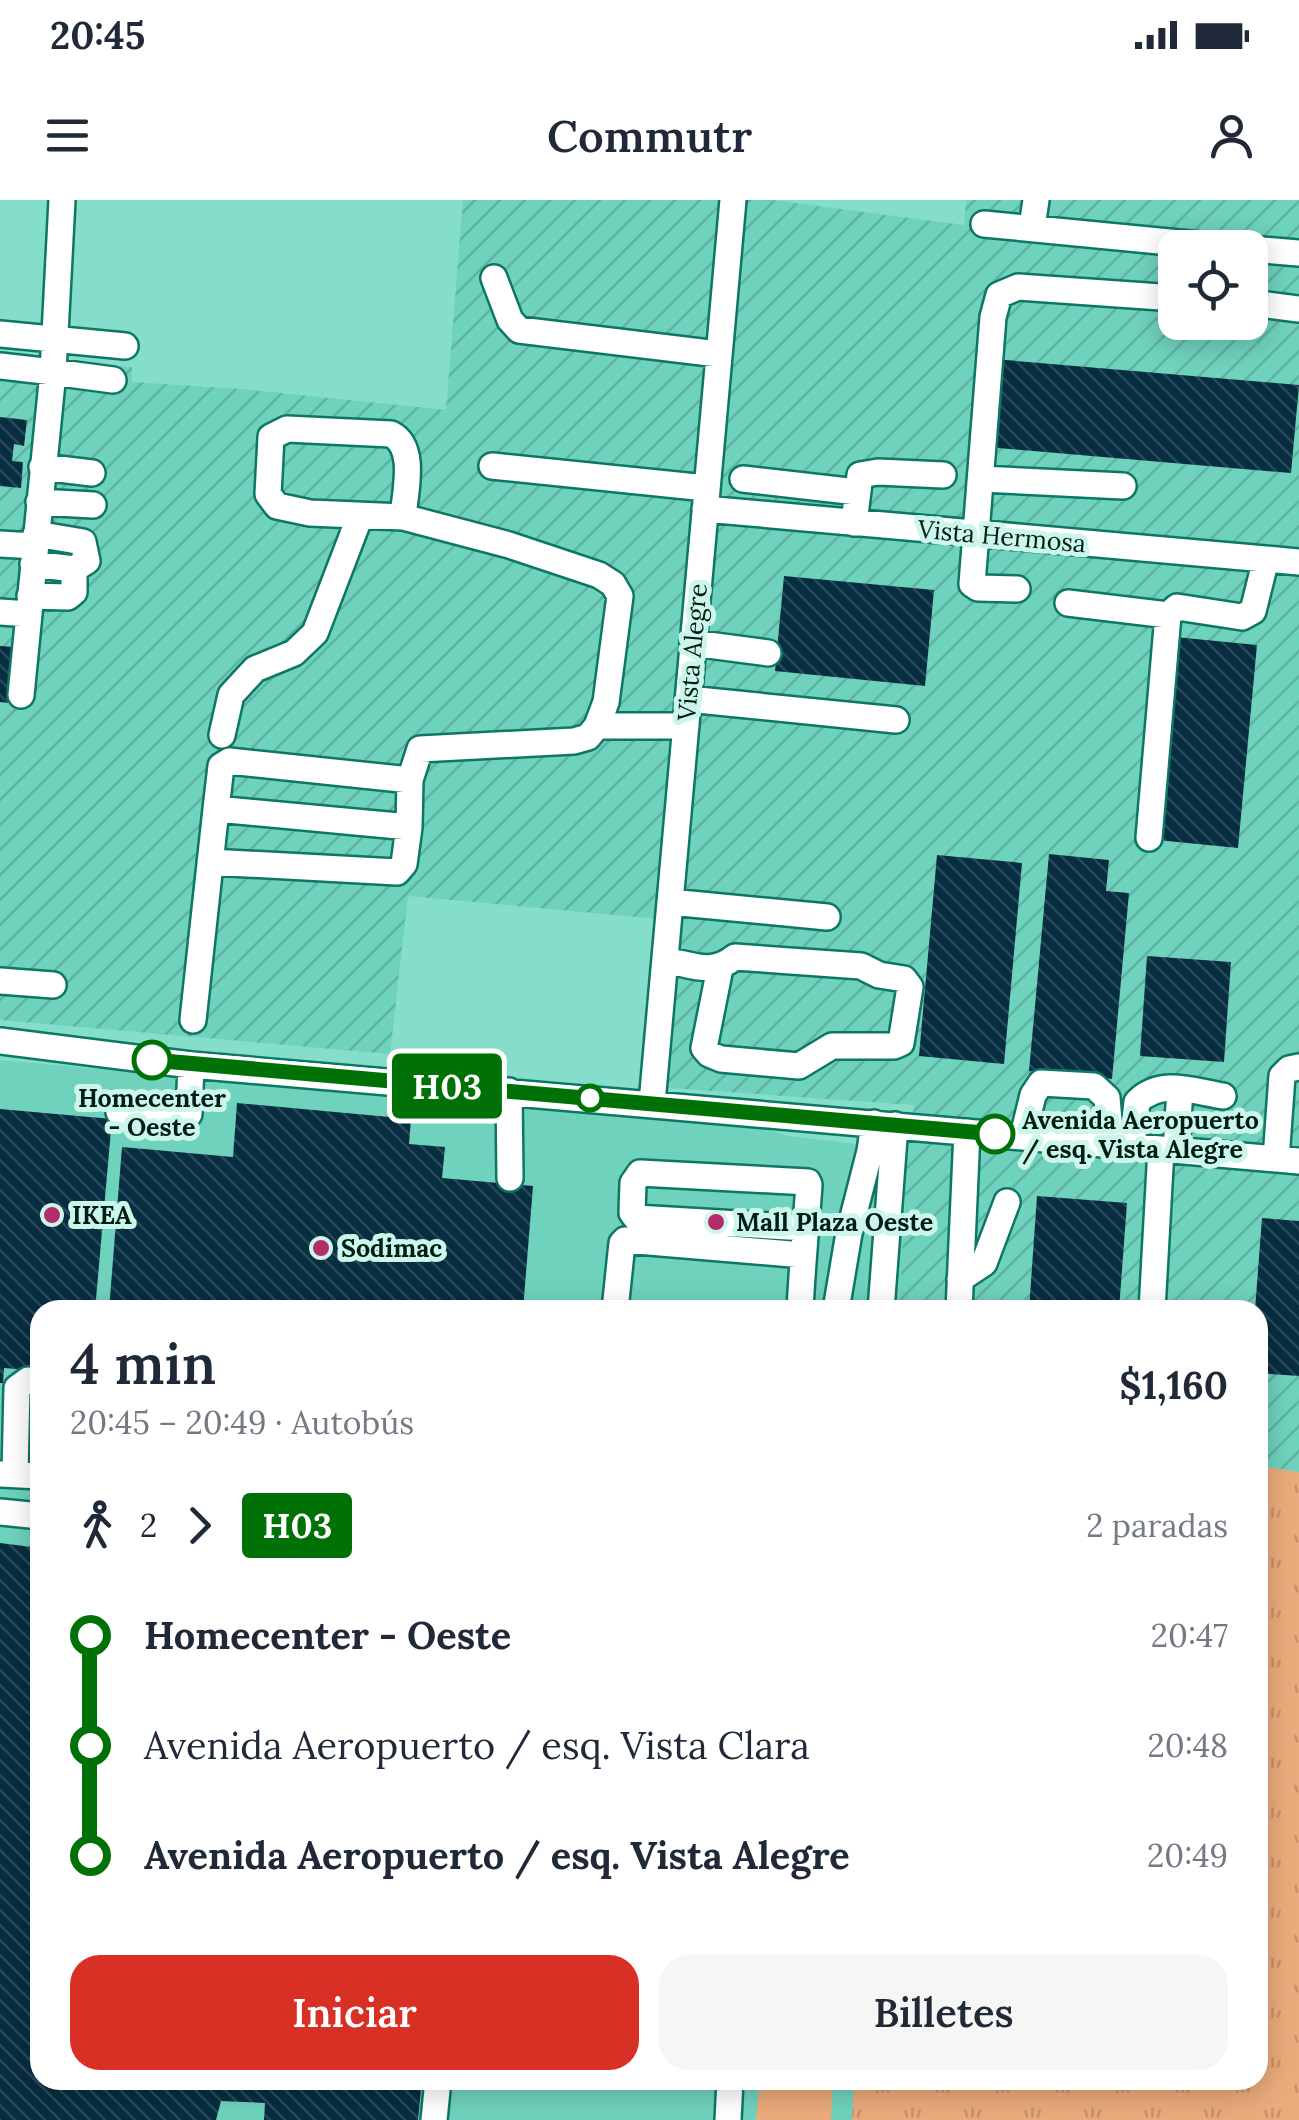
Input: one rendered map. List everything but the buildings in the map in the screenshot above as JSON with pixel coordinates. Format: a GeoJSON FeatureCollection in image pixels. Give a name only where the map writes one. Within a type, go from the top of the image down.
{"type":"FeatureCollection","features":[{"type":"Feature","properties":{"kind":"street"},"geometry":{"type":"LineString","coordinates":[[22,695],[52,372],[62,200]]}},
{"type":"Feature","properties":{"kind":"street","name":"Vista Alegre"},"geometry":{"type":"LineString","coordinates":[[652,1104],[733,200]]}},
{"type":"Feature","properties":{"kind":"street"},"geometry":{"type":"LineString","coordinates":[[1032,228],[1036,200]]}},
{"type":"Feature","properties":{"kind":"street"},"geometry":{"type":"LineString","coordinates":[[984,224],[1158,241]]}},
{"type":"Feature","properties":{"kind":"street"},"geometry":{"type":"LineString","coordinates":[[1268,251],[1299,254]]}},
{"type":"Feature","properties":{"kind":"street"},"geometry":{"type":"LineString","coordinates":[[494,278],[510,320],[518,330],[718,354]]}},
{"type":"Feature","properties":{"kind":"street"},"geometry":{"type":"LineString","coordinates":[[1017,589],[978,588],[972,584],[993,317],[999,295],[1018,287],[1158,297]]}},
{"type":"Feature","properties":{"kind":"street"},"geometry":{"type":"LineString","coordinates":[[1268,305],[1299,309]]}},
{"type":"Feature","properties":{"kind":"street"},"geometry":{"type":"LineString","coordinates":[[0,334],[125,346]]}},
{"type":"Feature","properties":{"kind":"street"},"geometry":{"type":"LineString","coordinates":[[0,366],[113,380]]}},
{"type":"Feature","properties":{"kind":"street"},"geometry":{"type":"LineString","coordinates":[[210,862],[397,872],[404,864],[410,828],[410,780],[420,749],[574,741],[588,737],[597,726],[606,702],[620,596],[613,584],[509,545],[403,517],[310,513],[277,506],[268,494],[271,436],[287,429],[391,434],[401,439],[406,463],[403,517]]}},
{"type":"Feature","properties":{"kind":"street","name":"Vista Hermosa"},"geometry":{"type":"LineString","coordinates":[[492,466],[854,523],[1299,562]]}},
{"type":"Feature","properties":{"kind":"street"},"geometry":{"type":"LineString","coordinates":[[42,467],[92,473]]}},
{"type":"Feature","properties":{"kind":"street"},"geometry":{"type":"LineString","coordinates":[[854,523],[860,475],[943,474]]}},
{"type":"Feature","properties":{"kind":"street"},"geometry":{"type":"LineString","coordinates":[[743,479],[857,492]]}},
{"type":"Feature","properties":{"kind":"street"},"geometry":{"type":"LineString","coordinates":[[982,479],[1122,486]]}},
{"type":"Feature","properties":{"kind":"street"},"geometry":{"type":"LineString","coordinates":[[38,502],[93,505]]}},
{"type":"Feature","properties":{"kind":"street"},"geometry":{"type":"LineString","coordinates":[[222,735],[231,696],[255,669],[294,654],[315,633],[360,516]]}},
{"type":"Feature","properties":{"kind":"street"},"geometry":{"type":"LineString","coordinates":[[0,544],[34,548],[74,568],[74,592],[68,597],[0,612]]}},
{"type":"Feature","properties":{"kind":"street"},"geometry":{"type":"LineString","coordinates":[[1149,838],[1168,615],[1177,607],[1242,616],[1254,611],[1266,559]]}},
{"type":"Feature","properties":{"kind":"street"},"geometry":{"type":"LineString","coordinates":[[1068,604],[1168,615]]}},
{"type":"Feature","properties":{"kind":"street"},"geometry":{"type":"LineString","coordinates":[[693,643],[768,653]]}},
{"type":"Feature","properties":{"kind":"street"},"geometry":{"type":"LineString","coordinates":[[688,700],[896,720]]}},
{"type":"Feature","properties":{"kind":"street"},"geometry":{"type":"LineString","coordinates":[[597,726],[686,726]]}},
{"type":"Feature","properties":{"kind":"street"},"geometry":{"type":"LineString","coordinates":[[193,1020],[222,766],[229,760],[410,780]]}},
{"type":"Feature","properties":{"kind":"street"},"geometry":{"type":"LineString","coordinates":[[216,809],[410,828]]}},
{"type":"Feature","properties":{"kind":"street"},"geometry":{"type":"LineString","coordinates":[[670,902],[827,917]]}},
{"type":"Feature","properties":{"kind":"street"},"geometry":{"type":"LineString","coordinates":[[665,960],[720,968],[735,957],[750,957],[861,966],[879,975],[904,979],[910,988],[901,1043],[832,1046],[798,1066],[721,1059],[704,1048],[720,968]]}},
{"type":"Feature","properties":{"kind":"street"},"geometry":{"type":"LineString","coordinates":[[0,981],[52,985]]}},
{"type":"Feature","properties":{"kind":"street"},"geometry":{"type":"LineString","coordinates":[[0,1041],[190,1065],[1288,1160],[1289,1115],[1282,1076],[1299,1067]]}},
{"type":"Feature","properties":{"kind":"street"},"geometry":{"type":"LineString","coordinates":[[119,1112],[165,1123],[186,1120],[190,1065]]}},
{"type":"Feature","properties":{"kind":"street"},"geometry":{"type":"LineString","coordinates":[[1024,1136],[1033,1095],[1041,1083],[1094,1086],[1107,1098],[1121,1145]]}},
{"type":"Feature","properties":{"kind":"street"},"geometry":{"type":"LineString","coordinates":[[1121,1145],[1137,1102],[1162,1086],[1223,1096]]}},
{"type":"Feature","properties":{"kind":"street"},"geometry":{"type":"LineString","coordinates":[[1153,1300],[1168,1149],[1180,1090]]}},
{"type":"Feature","properties":{"kind":"street"},"geometry":{"type":"LineString","coordinates":[[509,1091],[510,1178]]}},
{"type":"Feature","properties":{"kind":"street"},"geometry":{"type":"LineString","coordinates":[[838,1300],[849,1233],[870,1151],[884,1124]]}},
{"type":"Feature","properties":{"kind":"street"},"geometry":{"type":"LineString","coordinates":[[881,1300],[884,1124]]}},
{"type":"Feature","properties":{"kind":"street"},"geometry":{"type":"LineString","coordinates":[[959,1300],[966,1132]]}},
{"type":"Feature","properties":{"kind":"street"},"geometry":{"type":"LineString","coordinates":[[801,1300],[803,1255],[806,1228],[809,1186],[805,1180],[640,1173],[634,1178],[632,1214],[636,1218],[806,1228]]}},
{"type":"Feature","properties":{"kind":"street"},"geometry":{"type":"LineString","coordinates":[[960,1278],[984,1263],[1007,1202]]}},
{"type":"Feature","properties":{"kind":"street"},"geometry":{"type":"LineString","coordinates":[[616,1300],[625,1240],[803,1255]]}},
{"type":"Feature","properties":{"kind":"street"},"geometry":{"type":"LineString","coordinates":[[18,1474],[18,1388],[30,1380]]}},
{"type":"Feature","properties":{"kind":"street"},"geometry":{"type":"LineString","coordinates":[[0,1512],[30,1515]]}},
{"type":"Feature","properties":{"kind":"street"},"geometry":{"type":"LineString","coordinates":[[434,2120],[437,2090]]}},
{"type":"Feature","properties":{"kind":"street"},"geometry":{"type":"LineString","coordinates":[[728,2120],[730,2090]]}},
{"type":"Feature","properties":{"kind":"shaded area"},"geometry":{"type":"Polygon","coordinates":[[[463,200],[772,200],[964,225],[966,200],[1299,200],[1299,1472],[1268,1467],[1268,1300],[900,1300],[907,1156],[914,1105],[656,1087],[670,920],[408,896],[390,1054],[0,1020],[0,355],[132,367],[132,382],[446,410],[463,200]]]}},
{"type":"Feature","properties":{"kind":"shaded area","name":"Mall Plaza Oeste"},"geometry":{"type":"Polygon","coordinates":[[[0,1060],[602,1115],[749,1124],[788,1136],[849,1143],[907,1156],[900,1300],[30,1300],[30,2090],[854,2090],[852,2120],[0,2120],[0,1060]]]}},
{"type":"Feature","properties":{"kind":"green space"},"geometry":{"type":"Polygon","coordinates":[[[1268,1467],[1299,1472],[1299,2120],[852,2120],[854,2090],[1268,2090],[1268,1467]]]}},
{"type":"Feature","properties":{"kind":"green space"},"geometry":{"type":"Polygon","coordinates":[[[759,2090],[832,2090],[831,2120],[756,2120],[759,2090]]]}},
{"type":"Feature","properties":{"kind":"bus line","name":"H03"},"geometry":{"type":"LineString","coordinates":[[152,1060],[995,1134]]}},
{"type":"Feature","properties":{"kind":"place","name":"Homecenter - Oeste"},"geometry":{"type":"Point","coordinates":[152,1060]}},
{"type":"Feature","properties":{"kind":"place","name":"Avenida Aeropuerto / esq. Vista Alegre"},"geometry":{"type":"Point","coordinates":[995,1134]}},
{"type":"Feature","properties":{"kind":"place","name":"IKEA"},"geometry":{"type":"Point","coordinates":[52,1215]}},
{"type":"Feature","properties":{"kind":"place","name":"Mall Plaza Oeste"},"geometry":{"type":"Point","coordinates":[716,1222]}},
{"type":"Feature","properties":{"kind":"place","name":"Sodimac"},"geometry":{"type":"Point","coordinates":[321,1248]}}]}
